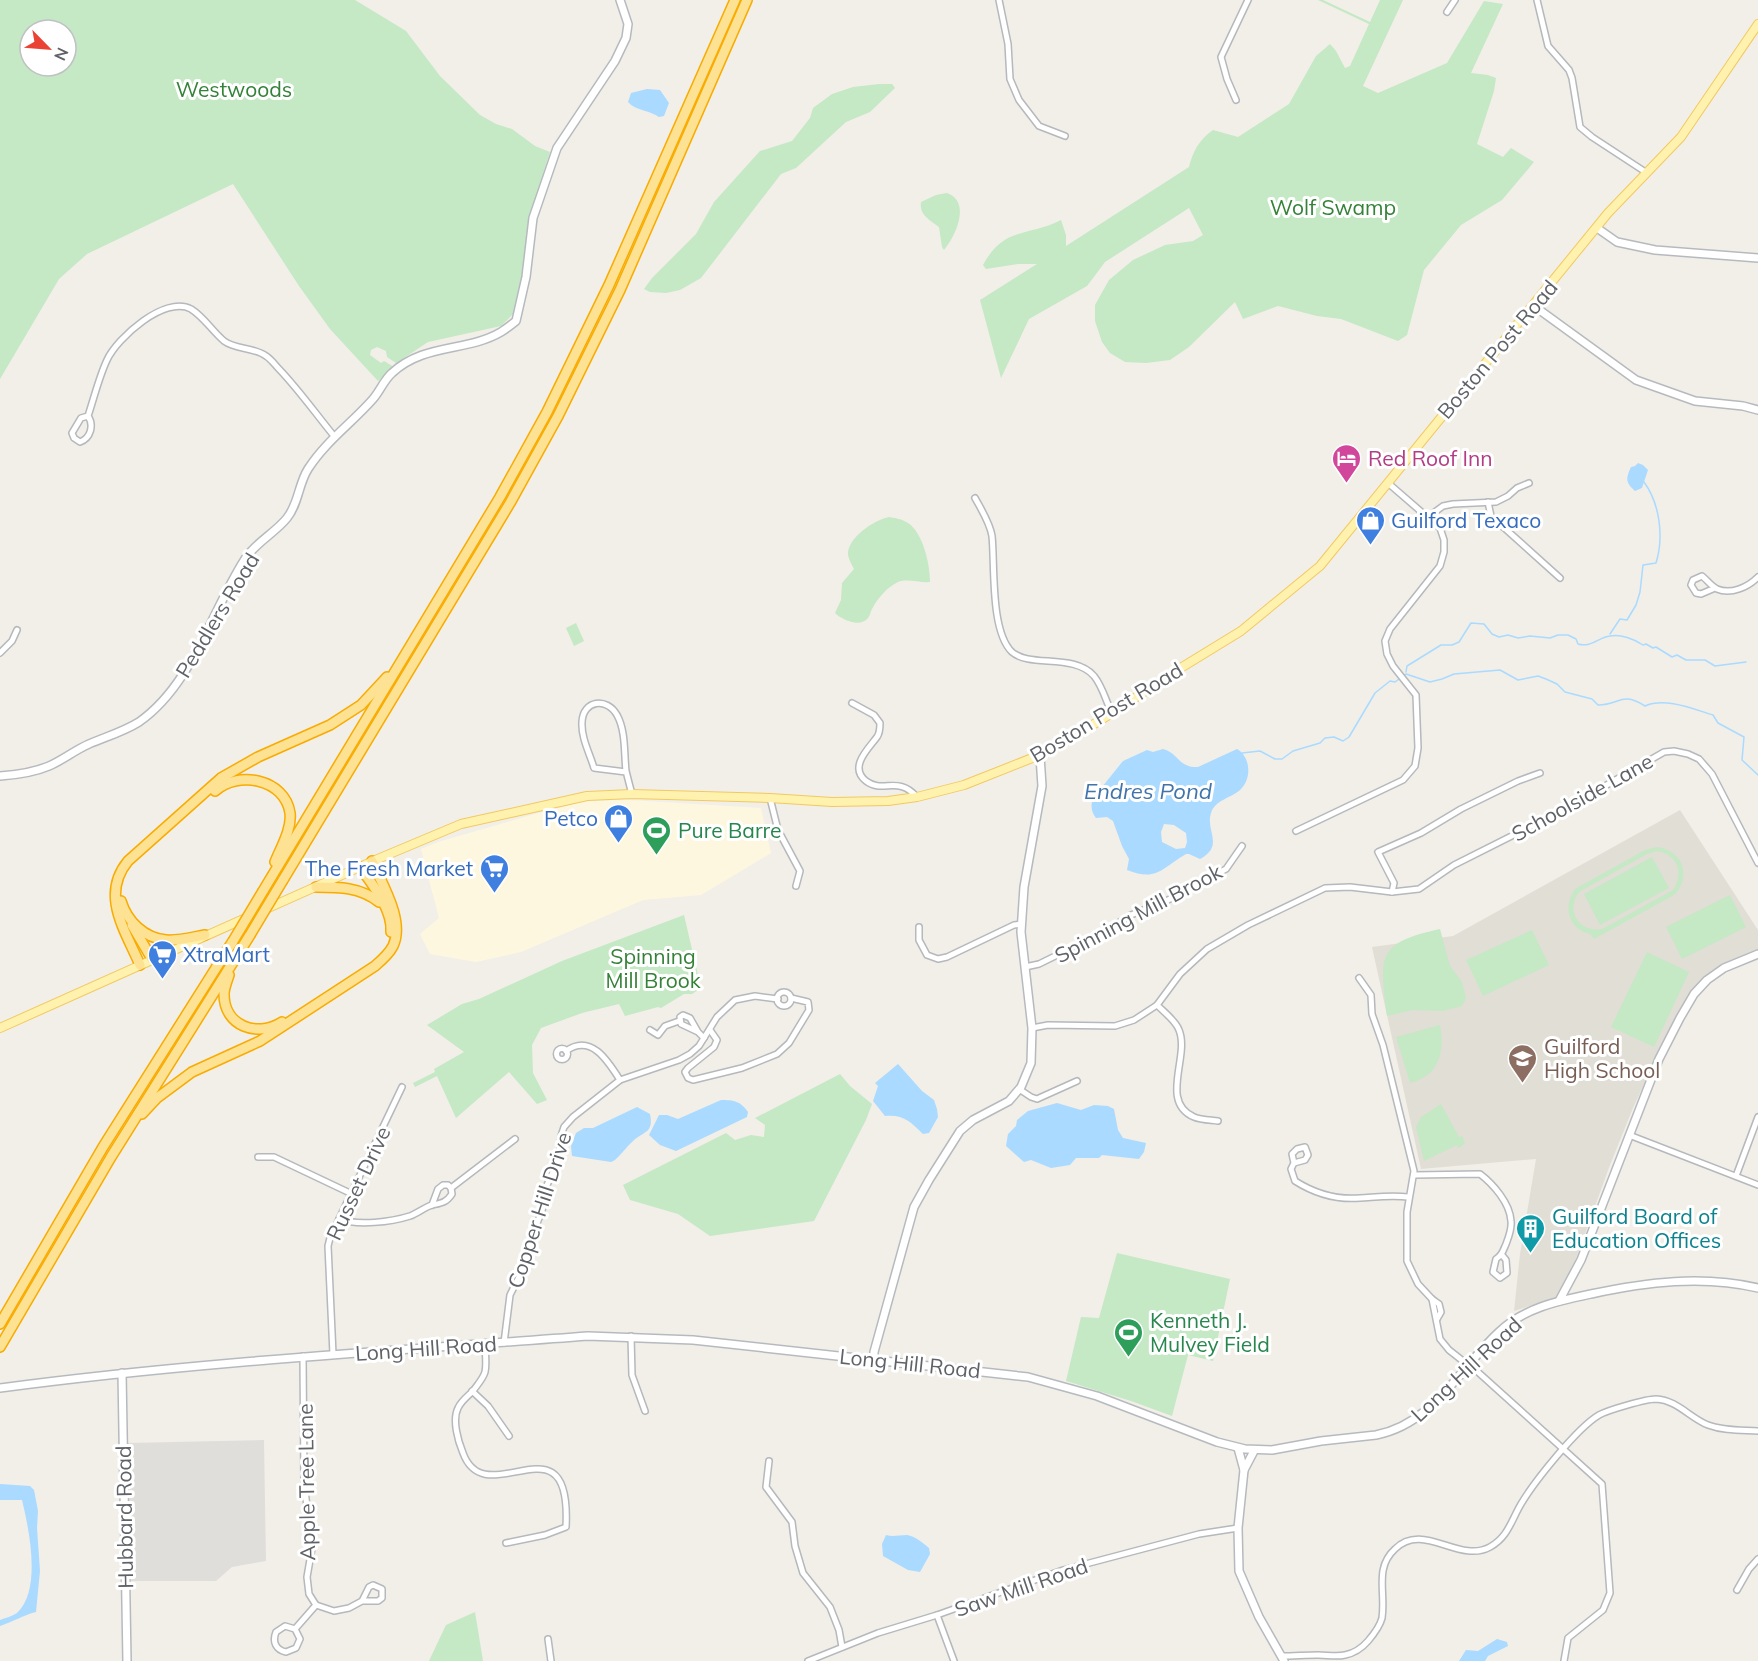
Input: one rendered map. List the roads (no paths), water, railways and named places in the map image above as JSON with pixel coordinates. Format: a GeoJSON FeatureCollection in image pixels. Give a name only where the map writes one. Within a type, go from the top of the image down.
{"type":"FeatureCollection","features":[{"type":"Feature","properties":{"kind":"highway"},"geometry":{"type":"LineString","coordinates":[[0,1324],[103,1147],[233,941],[500,497],[572,363],[614,274],[735,0]]}},
{"type":"Feature","properties":{"kind":"highway"},"geometry":{"type":"LineString","coordinates":[[0,1347],[111,1157],[250,935],[510,503],[558,416],[620,290],[747,0]]}},
{"type":"Feature","properties":{"kind":"highway"},"geometry":{"type":"LineString","coordinates":[[140,965],[116,906],[114,894],[115,882],[128,861],[221,778],[258,757],[330,725],[361,705],[400,662]]}},
{"type":"Feature","properties":{"kind":"highway"},"geometry":{"type":"LineString","coordinates":[[152,959],[123,909],[119,897],[120,885],[132,865],[219,787],[229,782],[242,779],[258,780],[272,787],[283,798],[290,811],[289,826],[263,891]]}},
{"type":"Feature","properties":{"kind":"highway"},"geometry":{"type":"LineString","coordinates":[[111,1157],[142,1114],[174,1084],[207,1064],[269,1036],[375,966],[386,956],[397,934],[396,922],[372,861]]}},
{"type":"Feature","properties":{"kind":"highway"},"geometry":{"type":"LineString","coordinates":[[250,935],[229,976],[224,992],[225,1006],[242,1026],[253,1030],[265,1030],[278,1025],[375,961],[384,951],[390,939],[391,926],[386,911],[360,867]]}},
{"type":"Feature","properties":{"kind":"highway"},"geometry":{"type":"LineString","coordinates":[[316,887],[344,887],[358,890],[378,902],[386,911]]}},
{"type":"Feature","properties":{"kind":"highway"},"geometry":{"type":"LineString","coordinates":[[123,909],[136,928],[150,935],[167,940],[205,935]]}},
{"type":"Feature","properties":{"kind":"main road","name":"Boston Post Road"},"geometry":{"type":"LineString","coordinates":[[0,1028],[372,861],[461,824],[587,796],[632,794],[877,802],[917,797],[964,784],[1040,756],[1112,713],[1241,630],[1293,590],[1333,552],[1597,228],[1683,135],[1758,24]]}},
{"type":"Feature","properties":{"kind":"street","name":"Peddlers Road"},"geometry":{"type":"LineString","coordinates":[[0,776],[50,766],[89,744],[137,723],[168,695],[188,666],[246,557],[286,519],[297,504],[300,487],[307,470],[334,436],[374,398],[391,374],[414,356],[474,342],[500,333],[516,321],[526,277],[533,218],[557,148],[615,61],[626,38],[628,24],[620,0]]}},
{"type":"Feature","properties":{"kind":"street"},"geometry":{"type":"LineString","coordinates":[[999,0],[1008,44],[1010,79],[1019,100],[1039,126],[1065,136]]}},
{"type":"Feature","properties":{"kind":"street"},"geometry":{"type":"LineString","coordinates":[[1236,100],[1221,57],[1248,0]]}},
{"type":"Feature","properties":{"kind":"street"},"geometry":{"type":"LineString","coordinates":[[1447,12],[1455,0]]}},
{"type":"Feature","properties":{"kind":"street"},"geometry":{"type":"LineString","coordinates":[[1538,0],[1548,46],[1569,70],[1572,78],[1580,127],[1647,173]]}},
{"type":"Feature","properties":{"kind":"street"},"geometry":{"type":"LineString","coordinates":[[1597,228],[1617,242],[1655,250],[1758,258]]}},
{"type":"Feature","properties":{"kind":"street"},"geometry":{"type":"LineString","coordinates":[[1534,306],[1635,380],[1695,401],[1743,406],[1758,410]]}},
{"type":"Feature","properties":{"kind":"street"},"geometry":{"type":"LineString","coordinates":[[87,416],[107,360],[114,348],[144,321],[165,308],[189,308],[225,342],[265,355],[286,376],[334,436]]}},
{"type":"Feature","properties":{"kind":"street"},"geometry":{"type":"LineString","coordinates":[[87,416],[90,419],[90,434],[86,440],[80,442],[74,438],[72,433],[81,418],[87,416]]}},
{"type":"Feature","properties":{"kind":"street"},"geometry":{"type":"LineString","coordinates":[[1296,831],[1403,780],[1415,766],[1418,748],[1416,694],[1393,666],[1387,654],[1385,641],[1390,629],[1440,566],[1444,552],[1444,540],[1440,528],[1388,483]]}},
{"type":"Feature","properties":{"kind":"street"},"geometry":{"type":"LineString","coordinates":[[1428,517],[1443,506],[1496,502],[1529,483]]}},
{"type":"Feature","properties":{"kind":"street"},"geometry":{"type":"LineString","coordinates":[[975,498],[992,533],[996,606],[1002,634],[1013,652],[1032,659],[1081,666],[1094,676],[1112,713]]}},
{"type":"Feature","properties":{"kind":"street"},"geometry":{"type":"LineString","coordinates":[[1488,502],[1491,516],[1560,578]]}},
{"type":"Feature","properties":{"kind":"street"},"geometry":{"type":"LineString","coordinates":[[1715,588],[1734,590],[1744,588],[1758,577]]}},
{"type":"Feature","properties":{"kind":"street"},"geometry":{"type":"LineString","coordinates":[[0,652],[12,641],[17,630]]}},
{"type":"Feature","properties":{"kind":"street"},"geometry":{"type":"LineString","coordinates":[[627,772],[594,768],[585,742],[582,724],[587,708],[594,704],[603,702],[610,706],[618,717],[623,734],[632,794]]}},
{"type":"Feature","properties":{"kind":"street"},"geometry":{"type":"LineString","coordinates":[[852,704],[874,716],[880,723],[878,736],[861,755],[861,774],[866,781],[875,784],[910,788],[917,797]]}},
{"type":"Feature","properties":{"kind":"street","name":"Schoolside Lane"},"geometry":{"type":"LineString","coordinates":[[1032,1028],[1048,1024],[1115,1026],[1134,1020],[1157,1005],[1180,974],[1207,949],[1287,905],[1325,888],[1350,887],[1392,892],[1419,890],[1454,865],[1565,809],[1664,752],[1674,751],[1699,759],[1712,774],[1758,863]]}},
{"type":"Feature","properties":{"kind":"street"},"geometry":{"type":"LineString","coordinates":[[874,1359],[914,1207],[960,1131],[973,1120],[1010,1101],[1019,1089],[1030,1063],[1032,1028],[1022,924],[1026,876],[1042,786],[1040,756]]}},
{"type":"Feature","properties":{"kind":"street","name":"Schoolside Lane"},"geometry":{"type":"LineString","coordinates":[[1392,892],[1394,883],[1378,852],[1421,833],[1461,808],[1508,785],[1540,773]]}},
{"type":"Feature","properties":{"kind":"street"},"geometry":{"type":"LineString","coordinates":[[770,798],[778,830],[800,871],[796,886]]}},
{"type":"Feature","properties":{"kind":"street","name":"Spinning Mill Brook"},"geometry":{"type":"LineString","coordinates":[[1025,968],[1039,964],[1131,915],[1167,900],[1226,869],[1242,846]]}},
{"type":"Feature","properties":{"kind":"street"},"geometry":{"type":"LineString","coordinates":[[919,927],[919,940],[927,955],[938,959],[1022,924]]}},
{"type":"Feature","properties":{"kind":"street"},"geometry":{"type":"LineString","coordinates":[[1559,1302],[1581,1260],[1664,1048],[1695,994],[1707,980],[1724,968],[1758,954]]}},
{"type":"Feature","properties":{"kind":"street"},"geometry":{"type":"LineString","coordinates":[[1359,978],[1371,995],[1372,1014],[1383,1045],[1412,1163],[1414,1175],[1408,1197],[1407,1261],[1418,1284],[1432,1299],[1438,1332],[1444,1344],[1602,1484],[1610,1593],[1603,1610],[1568,1638],[1564,1661]]}},
{"type":"Feature","properties":{"kind":"street"},"geometry":{"type":"LineString","coordinates":[[710,1030],[717,1040],[714,1047],[688,1068],[687,1078],[693,1080],[742,1068],[783,1050],[809,1010],[808,1002],[791,998],[784,993],[778,999],[780,1004],[786,1006],[791,998]]}},
{"type":"Feature","properties":{"kind":"street","name":"Copper Hill Drive"},"geometry":{"type":"LineString","coordinates":[[504,1343],[510,1295],[526,1263],[530,1240],[559,1159],[564,1127],[590,1102],[620,1080],[679,1060],[699,1046],[726,1008],[735,1000],[747,996],[778,999]]}},
{"type":"Feature","properties":{"kind":"street"},"geometry":{"type":"LineString","coordinates":[[1157,1005],[1179,1029],[1181,1055],[1176,1091],[1183,1109],[1195,1118],[1218,1121]]}},
{"type":"Feature","properties":{"kind":"street"},"geometry":{"type":"LineString","coordinates":[[650,1030],[658,1035],[665,1026],[679,1021],[683,1015],[695,1025],[698,1032]]}},
{"type":"Feature","properties":{"kind":"street"},"geometry":{"type":"LineString","coordinates":[[679,1021],[704,1038]]}},
{"type":"Feature","properties":{"kind":"street"},"geometry":{"type":"LineString","coordinates":[[566,1051],[578,1044],[585,1044],[596,1050],[610,1063],[620,1080]]}},
{"type":"Feature","properties":{"kind":"street"},"geometry":{"type":"LineString","coordinates":[[1019,1089],[1037,1099],[1077,1081]]}},
{"type":"Feature","properties":{"kind":"street","name":"Russet Drive"},"geometry":{"type":"LineString","coordinates":[[333,1354],[328,1246],[402,1087]]}},
{"type":"Feature","properties":{"kind":"street"},"geometry":{"type":"LineString","coordinates":[[1736,1176],[1758,1118]]}},
{"type":"Feature","properties":{"kind":"street"},"geometry":{"type":"LineString","coordinates":[[1629,1135],[1758,1185]]}},
{"type":"Feature","properties":{"kind":"street"},"geometry":{"type":"LineString","coordinates":[[451,1188],[515,1139]]}},
{"type":"Feature","properties":{"kind":"street"},"geometry":{"type":"LineString","coordinates":[[258,1157],[274,1157],[352,1194]]}},
{"type":"Feature","properties":{"kind":"street"},"geometry":{"type":"LineString","coordinates":[[1294,1163],[1291,1169],[1295,1181],[1308,1189],[1337,1197],[1359,1199],[1382,1195],[1408,1197]]}},
{"type":"Feature","properties":{"kind":"street"},"geometry":{"type":"LineString","coordinates":[[1414,1175],[1480,1174],[1493,1184],[1511,1220],[1511,1231],[1502,1255]]}},
{"type":"Feature","properties":{"kind":"street"},"geometry":{"type":"LineString","coordinates":[[339,1219],[358,1222],[407,1217],[432,1205],[442,1204],[449,1199],[452,1194],[448,1185],[443,1185],[438,1189],[432,1205]]}},
{"type":"Feature","properties":{"kind":"street","name":"Long Hill Road"},"geometry":{"type":"LineString","coordinates":[[0,1388],[122,1373],[303,1356],[588,1336],[631,1336],[693,1340],[1005,1374],[1061,1385],[1238,1448],[1272,1450],[1376,1435],[1399,1429],[1427,1411],[1511,1322],[1533,1310],[1619,1288],[1665,1281],[1712,1281],[1758,1288]]}},
{"type":"Feature","properties":{"kind":"street"},"geometry":{"type":"LineString","coordinates":[[631,1336],[632,1376],[645,1411]]}},
{"type":"Feature","properties":{"kind":"street"},"geometry":{"type":"LineString","coordinates":[[485,1344],[485,1373],[458,1407],[456,1416],[463,1454],[475,1470],[491,1476],[527,1469],[544,1469],[559,1477],[567,1502],[566,1527],[544,1535],[506,1543]]}},
{"type":"Feature","properties":{"kind":"street","name":"Apple Tree Lane"},"geometry":{"type":"LineString","coordinates":[[303,1356],[304,1482],[312,1548],[307,1586],[316,1605]]}},
{"type":"Feature","properties":{"kind":"street","name":"Hubbard Road"},"geometry":{"type":"LineString","coordinates":[[122,1373],[127,1661]]}},
{"type":"Feature","properties":{"kind":"street"},"geometry":{"type":"LineString","coordinates":[[472,1391],[488,1406],[495,1420],[508,1436]]}},
{"type":"Feature","properties":{"kind":"street"},"geometry":{"type":"LineString","coordinates":[[1254,1450],[1244,1470],[1238,1528],[1239,1571],[1259,1617],[1283,1659],[1344,1655],[1361,1649],[1374,1634],[1382,1619],[1385,1559],[1401,1542],[1420,1538],[1470,1551],[1485,1550],[1502,1540],[1521,1503],[1563,1448],[1599,1416],[1654,1399],[1665,1400],[1706,1424],[1720,1429],[1758,1431]]}},
{"type":"Feature","properties":{"kind":"street"},"geometry":{"type":"LineString","coordinates":[[1238,1448],[1244,1470]]}},
{"type":"Feature","properties":{"kind":"street"},"geometry":{"type":"LineString","coordinates":[[769,1461],[766,1487],[792,1522],[795,1546],[803,1573],[831,1607],[842,1647]]}},
{"type":"Feature","properties":{"kind":"street","name":"Saw Mill Road"},"geometry":{"type":"LineString","coordinates":[[808,1661],[878,1633],[937,1615],[1063,1570],[1199,1534],[1238,1528]]}},
{"type":"Feature","properties":{"kind":"street"},"geometry":{"type":"LineString","coordinates":[[1737,1590],[1749,1569],[1758,1559]]}},
{"type":"Feature","properties":{"kind":"street"},"geometry":{"type":"LineString","coordinates":[[295,1629],[316,1605],[334,1611],[349,1608],[362,1601]]}},
{"type":"Feature","properties":{"kind":"street"},"geometry":{"type":"LineString","coordinates":[[937,1615],[954,1661]]}},
{"type":"Feature","properties":{"kind":"street"},"geometry":{"type":"LineString","coordinates":[[285,1626],[295,1629],[300,1639],[296,1648],[286,1652],[277,1648],[274,1637],[279,1628],[285,1626]]}},
{"type":"Feature","properties":{"kind":"street"},"geometry":{"type":"LineString","coordinates":[[548,1639],[551,1661]]}},
{"type":"Feature","properties":{"kind":"water"},"geometry":{"type":"Polygon","coordinates":[[[647,89],[660,90],[669,103],[664,116],[659,117],[628,102],[631,93],[647,89]]]}},
{"type":"Feature","properties":{"kind":"water"},"geometry":{"type":"Polygon","coordinates":[[[1638,463],[1648,470],[1642,488],[1635,491],[1629,485],[1627,477],[1631,467],[1638,463]]]}},
{"type":"Feature","properties":{"kind":"water","name":"Endres Pond"},"geometry":{"type":"Polygon","coordinates":[[[1163,749],[1182,763],[1198,767],[1237,749],[1245,757],[1248,774],[1240,790],[1213,809],[1210,826],[1213,843],[1207,854],[1200,859],[1186,854],[1159,872],[1146,875],[1127,870],[1129,859],[1113,821],[1107,817],[1096,818],[1092,805],[1094,797],[1123,761],[1147,750],[1153,752],[1163,749]],[[1164,824],[1161,832],[1162,842],[1176,849],[1185,848],[1186,833],[1174,825],[1164,824]]]}},
{"type":"Feature","properties":{"kind":"water"},"geometry":{"type":"Polygon","coordinates":[[[898,1064],[922,1091],[934,1100],[938,1117],[929,1133],[923,1134],[902,1118],[885,1116],[873,1101],[878,1086],[875,1083],[898,1064]]]}},
{"type":"Feature","properties":{"kind":"water"},"geometry":{"type":"Polygon","coordinates":[[[721,1100],[739,1103],[748,1112],[747,1117],[676,1151],[660,1145],[649,1135],[659,1115],[678,1119],[721,1100]]]}},
{"type":"Feature","properties":{"kind":"water"},"geometry":{"type":"Polygon","coordinates":[[[1057,1103],[1081,1110],[1094,1105],[1114,1109],[1118,1130],[1123,1138],[1146,1143],[1144,1152],[1139,1159],[1102,1155],[1099,1158],[1076,1158],[1070,1165],[1051,1168],[1031,1160],[1024,1162],[1006,1146],[1008,1134],[1016,1126],[1017,1120],[1028,1111],[1057,1103]]]}},
{"type":"Feature","properties":{"kind":"water"},"geometry":{"type":"Polygon","coordinates":[[[637,1107],[650,1114],[651,1125],[615,1160],[611,1162],[572,1156],[571,1146],[576,1133],[584,1128],[593,1128],[637,1107]]]}},
{"type":"Feature","properties":{"kind":"water"},"geometry":{"type":"Polygon","coordinates":[[[0,1484],[30,1486],[34,1490],[38,1511],[40,1571],[36,1612],[0,1626],[0,1620],[17,1613],[25,1603],[29,1590],[31,1559],[28,1527],[22,1500],[0,1500],[0,1484]]]}},
{"type":"Feature","properties":{"kind":"water"},"geometry":{"type":"Polygon","coordinates":[[[886,1535],[907,1535],[919,1540],[929,1548],[930,1554],[920,1572],[908,1570],[883,1556],[882,1544],[886,1535]]]}},
{"type":"Feature","properties":{"kind":"water"},"geometry":{"type":"Polygon","coordinates":[[[1497,1639],[1507,1642],[1508,1646],[1488,1656],[1485,1661],[1459,1661],[1466,1650],[1478,1651],[1497,1639]]]}},
{"type":"Feature","properties":{"kind":"waterway"},"geometry":{"type":"LineString","coordinates":[[1610,634],[1620,619],[1627,620],[1636,605],[1643,565],[1656,563],[1660,542],[1659,521],[1654,500],[1644,482]]}},
{"type":"Feature","properties":{"kind":"waterway"},"geometry":{"type":"LineString","coordinates":[[1406,672],[1407,666],[1441,645],[1452,645],[1459,642],[1471,623],[1484,624],[1492,634],[1499,637],[1508,635],[1518,638],[1530,636],[1550,638],[1568,635],[1576,639],[1578,644],[1583,645],[1606,637],[1619,636],[1653,648],[1656,647],[1672,657],[1677,655],[1686,660],[1705,660],[1715,666],[1746,662]]}},
{"type":"Feature","properties":{"kind":"waterway"},"geometry":{"type":"LineString","coordinates":[[1242,753],[1260,751],[1275,759],[1282,759],[1293,751],[1320,743],[1325,738],[1334,737],[1343,741],[1349,737],[1375,693],[1390,681],[1395,682],[1406,674],[1430,682],[1454,674],[1500,670],[1518,680],[1538,676],[1557,684],[1565,692],[1592,699],[1598,705],[1625,699],[1645,706],[1670,703],[1713,715],[1718,723],[1744,737],[1742,760],[1758,775]]}},
{"type":"Feature","properties":{"kind":"place","name":"Red Roof Inn"},"geometry":{"type":"Point","coordinates":[1347,484]}},
{"type":"Feature","properties":{"kind":"place","name":"Guilford Texaco"},"geometry":{"type":"Point","coordinates":[1370,546]}},
{"type":"Feature","properties":{"kind":"place","name":"Petco"},"geometry":{"type":"Point","coordinates":[619,844]}},
{"type":"Feature","properties":{"kind":"place","name":"Pure Barre"},"geometry":{"type":"Point","coordinates":[657,856]}},
{"type":"Feature","properties":{"kind":"place","name":"The Fresh Market"},"geometry":{"type":"Point","coordinates":[494,894]}},
{"type":"Feature","properties":{"kind":"place","name":"XtraMart"},"geometry":{"type":"Point","coordinates":[162,980]}},
{"type":"Feature","properties":{"kind":"place","name":"Guilford High School"},"geometry":{"type":"Point","coordinates":[1523,1084]}},
{"type":"Feature","properties":{"kind":"place","name":"Guilford Board of Education Offices"},"geometry":{"type":"Point","coordinates":[1531,1254]}},
{"type":"Feature","properties":{"kind":"place","name":"Kenneth J. Mulvey Field"},"geometry":{"type":"Point","coordinates":[1129,1358]}},
{"type":"Feature","properties":{"kind":"park label","name":"Westwoods"},"geometry":{"type":"Point","coordinates":[234,89]}},
{"type":"Feature","properties":{"kind":"park label","name":"Wolf Swamp"},"geometry":{"type":"Point","coordinates":[1333,207]}}]}
